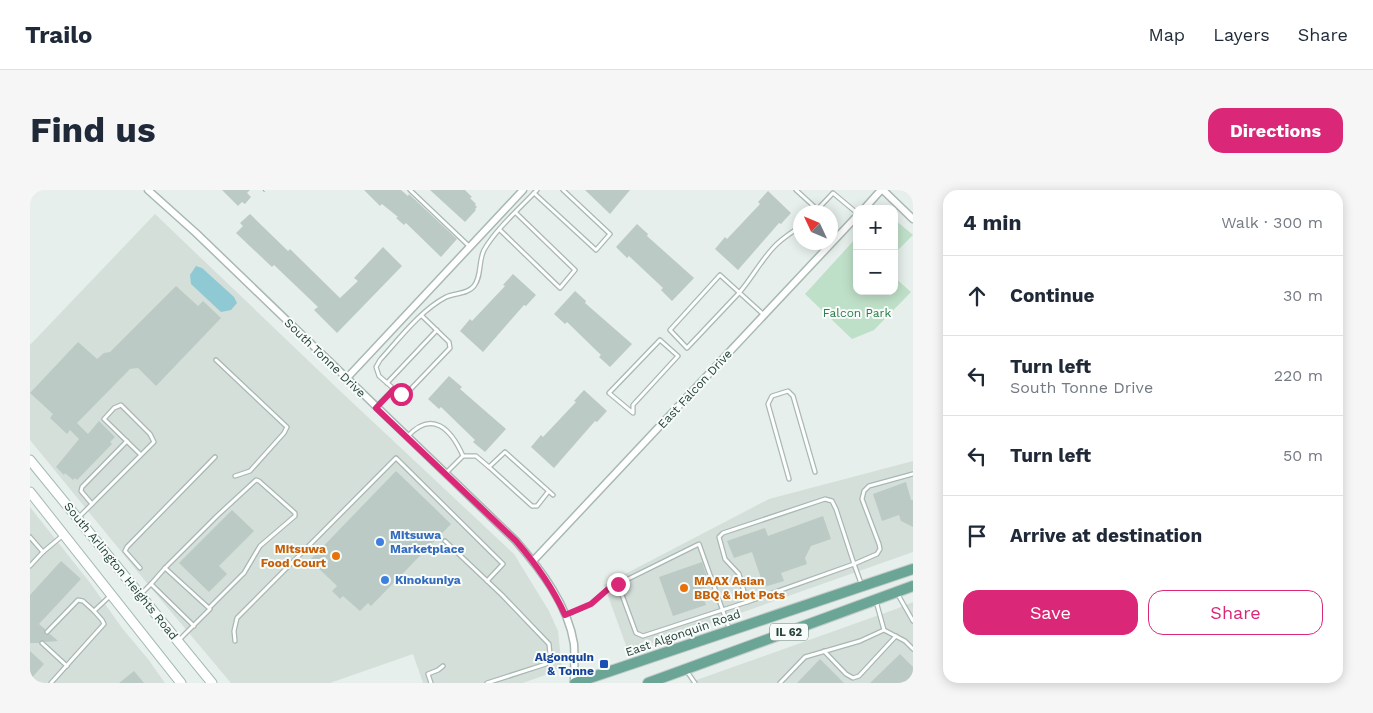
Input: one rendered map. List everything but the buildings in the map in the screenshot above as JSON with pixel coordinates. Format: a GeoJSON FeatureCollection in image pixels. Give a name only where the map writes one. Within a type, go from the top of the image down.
{"type":"FeatureCollection","features":[{"type":"Feature","properties":{"kind":"main road","name":"South Arlington Heights Road"},"geometry":{"type":"LineString","coordinates":[[30,460],[212,683]]}},
{"type":"Feature","properties":{"kind":"main road","name":"South Arlington Heights Road"},"geometry":{"type":"LineString","coordinates":[[30,492],[181,683]]}},
{"type":"Feature","properties":{"kind":"main road","name":"East Algonquin Road"},"geometry":{"type":"LineString","coordinates":[[575,683],[913,569]]}},
{"type":"Feature","properties":{"kind":"main road","name":"IL 62"},"geometry":{"type":"LineString","coordinates":[[648,683],[913,586]]}},
{"type":"Feature","properties":{"kind":"street","name":"South Tonne Drive"},"geometry":{"type":"LineString","coordinates":[[148,190],[196,233],[516,541],[533,561],[557,598],[565,615],[574,644],[575,683]]}},
{"type":"Feature","properties":{"kind":"street"},"geometry":{"type":"LineString","coordinates":[[346,379],[523,190]]}},
{"type":"Feature","properties":{"kind":"street"},"geometry":{"type":"LineString","coordinates":[[868,205],[882,190],[913,219]]}},
{"type":"Feature","properties":{"kind":"street","name":"East Falcon Drive"},"geometry":{"type":"LineString","coordinates":[[533,561],[853,219]]}},
{"type":"Feature","properties":{"kind":"lane"},"geometry":{"type":"LineString","coordinates":[[410,190],[470,246]]}},
{"type":"Feature","properties":{"kind":"lane"},"geometry":{"type":"LineString","coordinates":[[422,316],[449,342],[450,348],[408,392],[401,394],[379,376],[376,367],[380,360],[422,316],[430,308],[447,297],[466,292],[474,287],[479,276],[481,256],[486,247],[536,192],[596,250],[610,234],[563,190]]}},
{"type":"Feature","properties":{"kind":"lane"},"geometry":{"type":"LineString","coordinates":[[796,190],[810,205]]}},
{"type":"Feature","properties":{"kind":"lane"},"geometry":{"type":"LineString","coordinates":[[821,205],[832,191],[853,211]]}},
{"type":"Feature","properties":{"kind":"lane"},"geometry":{"type":"LineString","coordinates":[[500,230],[560,288],[576,270],[516,213]]}},
{"type":"Feature","properties":{"kind":"lane"},"geometry":{"type":"LineString","coordinates":[[764,315],[740,293],[720,275],[670,330],[687,348],[740,293],[772,248],[793,232]]}},
{"type":"Feature","properties":{"kind":"lane"},"geometry":{"type":"LineString","coordinates":[[387,383],[438,330]]}},
{"type":"Feature","properties":{"kind":"lane"},"geometry":{"type":"LineString","coordinates":[[660,340],[678,356],[633,405],[633,413],[610,393],[660,340]]}},
{"type":"Feature","properties":{"kind":"lane"},"geometry":{"type":"LineString","coordinates":[[216,360],[287,426],[284,433],[250,471],[235,476]]}},
{"type":"Feature","properties":{"kind":"lane"},"geometry":{"type":"LineString","coordinates":[[376,408],[394,389]]}},
{"type":"Feature","properties":{"kind":"lane"},"geometry":{"type":"LineString","coordinates":[[789,480],[768,404],[772,396],[788,391],[794,396],[815,472]]}},
{"type":"Feature","properties":{"kind":"lane"},"geometry":{"type":"LineString","coordinates":[[78,518],[141,455],[154,442],[150,434],[121,405],[114,408],[104,419],[141,455]]}},
{"type":"Feature","properties":{"kind":"lane"},"geometry":{"type":"LineString","coordinates":[[407,436],[423,424],[435,424],[445,428],[456,440],[462,456]]}},
{"type":"Feature","properties":{"kind":"lane"},"geometry":{"type":"LineString","coordinates":[[92,504],[81,491],[82,487],[127,442]]}},
{"type":"Feature","properties":{"kind":"lane"},"geometry":{"type":"LineString","coordinates":[[489,467],[505,452],[553,495]]}},
{"type":"Feature","properties":{"kind":"lane"},"geometry":{"type":"LineString","coordinates":[[445,474],[462,456],[476,456],[532,506],[537,506],[548,492]]}},
{"type":"Feature","properties":{"kind":"lane"},"geometry":{"type":"LineString","coordinates":[[140,568],[126,555],[127,547],[216,457]]}},
{"type":"Feature","properties":{"kind":"lane"},"geometry":{"type":"LineString","coordinates":[[235,641],[234,631],[237,618],[396,458],[503,564],[487,581]]}},
{"type":"Feature","properties":{"kind":"lane"},"geometry":{"type":"LineString","coordinates":[[618,584],[636,633],[643,636],[854,564],[877,554],[880,549],[880,544],[862,499],[864,491],[870,486],[913,474]]}},
{"type":"Feature","properties":{"kind":"lane"},"geometry":{"type":"LineString","coordinates":[[140,595],[217,516],[256,480],[260,481],[295,513],[295,516],[260,546],[244,573],[178,641]]}},
{"type":"Feature","properties":{"kind":"lane"},"geometry":{"type":"LineString","coordinates":[[747,602],[739,574],[726,559],[719,538],[723,533],[747,524],[825,499],[832,501],[836,509],[862,586]]}},
{"type":"Feature","properties":{"kind":"lane"},"geometry":{"type":"LineString","coordinates":[[30,566],[63,534]]}},
{"type":"Feature","properties":{"kind":"lane"},"geometry":{"type":"LineString","coordinates":[[30,538],[43,552]]}},
{"type":"Feature","properties":{"kind":"lane"},"geometry":{"type":"LineString","coordinates":[[445,541],[549,644],[550,654],[546,664],[487,683]]}},
{"type":"Feature","properties":{"kind":"lane"},"geometry":{"type":"LineString","coordinates":[[565,615],[591,604],[607,590],[618,584],[699,544],[730,631]]}},
{"type":"Feature","properties":{"kind":"lane"},"geometry":{"type":"LineString","coordinates":[[165,568],[210,607]]}},
{"type":"Feature","properties":{"kind":"lane"},"geometry":{"type":"LineString","coordinates":[[151,584],[194,626]]}},
{"type":"Feature","properties":{"kind":"lane"},"geometry":{"type":"LineString","coordinates":[[897,592],[913,621]]}},
{"type":"Feature","properties":{"kind":"lane"},"geometry":{"type":"LineString","coordinates":[[94,612],[112,595]]}},
{"type":"Feature","properties":{"kind":"lane"},"geometry":{"type":"LineString","coordinates":[[47,632],[78,600],[83,601],[104,624],[51,683]]}},
{"type":"Feature","properties":{"kind":"lane"},"geometry":{"type":"LineString","coordinates":[[876,600],[884,630],[905,641],[913,649]]}},
{"type":"Feature","properties":{"kind":"lane"},"geometry":{"type":"LineString","coordinates":[[780,683],[805,657],[860,641],[884,630]]}},
{"type":"Feature","properties":{"kind":"lane"},"geometry":{"type":"LineString","coordinates":[[824,651],[846,674],[853,678],[859,676],[896,636]]}},
{"type":"Feature","properties":{"kind":"lane"},"geometry":{"type":"LineString","coordinates":[[42,643],[67,666]]}},
{"type":"Feature","properties":{"kind":"lane"},"geometry":{"type":"LineString","coordinates":[[431,683],[428,674],[443,666]]}},
{"type":"Feature","properties":{"kind":"lane"},"geometry":{"type":"LineString","coordinates":[[686,669],[695,683]]}},
{"type":"Feature","properties":{"kind":"path"},"geometry":{"type":"LineString","coordinates":[[263,190],[266,194]]}},
{"type":"Feature","properties":{"kind":"shaded area"},"geometry":{"type":"Polygon","coordinates":[[[155,214],[514,554],[549,611],[558,631],[562,669],[523,683],[423,683],[413,654],[330,683],[231,683],[30,440],[30,345],[155,214]]]}},
{"type":"Feature","properties":{"kind":"shaded area"},"geometry":{"type":"Polygon","coordinates":[[[913,461],[913,552],[628,651],[604,585],[769,499],[913,461]]]}},
{"type":"Feature","properties":{"kind":"shaded area"},"geometry":{"type":"Polygon","coordinates":[[[30,507],[91,584],[122,628],[165,683],[30,683],[30,507]]]}},
{"type":"Feature","properties":{"kind":"shaded area"},"geometry":{"type":"Polygon","coordinates":[[[913,602],[913,683],[688,683],[896,609],[913,602]]]}},
{"type":"Feature","properties":{"kind":"green space"},"geometry":{"type":"Polygon","coordinates":[[[898,222],[913,235],[898,250],[898,222]]]}},
{"type":"Feature","properties":{"kind":"green space","name":"Falcon Park"},"geometry":{"type":"Polygon","coordinates":[[[853,241],[853,295],[898,295],[898,281],[911,292],[874,330],[852,339],[805,294],[853,241]]]}},
{"type":"Feature","properties":{"kind":"water"},"geometry":{"type":"Polygon","coordinates":[[[196,266],[202,268],[234,297],[237,303],[231,310],[221,312],[191,284],[190,275],[196,266]]]}},
{"type":"Feature","properties":{"kind":"place","name":"Mitsuwa Marketplace"},"geometry":{"type":"Point","coordinates":[380,542]}},
{"type":"Feature","properties":{"kind":"place","name":"Mitsuwa Food Court"},"geometry":{"type":"Point","coordinates":[336,556]}},
{"type":"Feature","properties":{"kind":"place","name":"Kinokuniya"},"geometry":{"type":"Point","coordinates":[385,580]}},
{"type":"Feature","properties":{"kind":"place","name":"MAAX Asian BBQ & Hot Pots"},"geometry":{"type":"Point","coordinates":[684,588]}},
{"type":"Feature","properties":{"kind":"place","name":"Algonquin & Tonne"},"geometry":{"type":"Point","coordinates":[604,664]}},
{"type":"Feature","properties":{"kind":"route"},"geometry":{"type":"LineString","coordinates":[[401,394],[394,389],[376,408],[516,541],[533,561],[557,598],[565,615],[591,604],[607,590],[618,584]]}}]}
